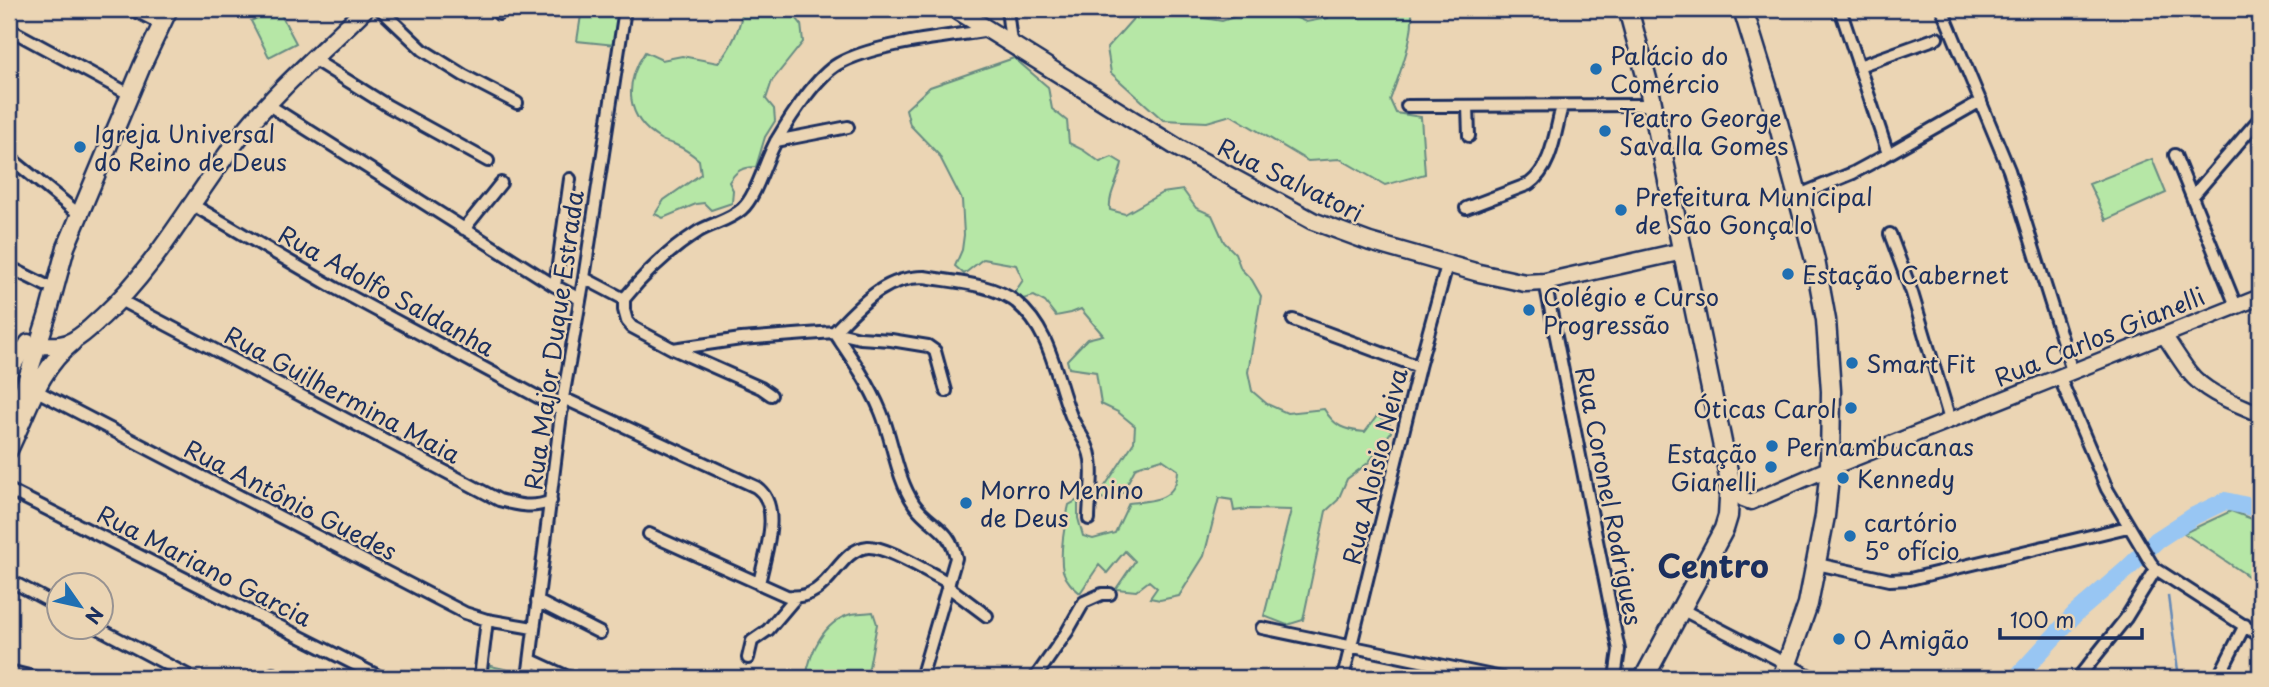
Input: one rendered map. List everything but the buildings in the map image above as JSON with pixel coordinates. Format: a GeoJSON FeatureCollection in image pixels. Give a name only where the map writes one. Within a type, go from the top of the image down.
{"type":"FeatureCollection","features":[{"type":"Feature","properties":{"kind":"main road"},"geometry":{"type":"LineString","coordinates":[[9,401],[33,343],[66,247],[169,9]]}},
{"type":"Feature","properties":{"kind":"main road","name":"Rua Salvatori"},"geometry":{"type":"LineString","coordinates":[[955,9],[1178,148],[1313,221],[1370,242],[1447,265],[1525,283],[1545,282],[1683,251]]}},
{"type":"Feature","properties":{"kind":"main road"},"geometry":{"type":"LineString","coordinates":[[1628,9],[1683,251],[1730,481],[1728,516],[1724,529],[1644,678]]}},
{"type":"Feature","properties":{"kind":"main road"},"geometry":{"type":"LineString","coordinates":[[1743,9],[1777,119],[1815,260],[1826,320],[1830,390],[1830,468],[1825,516],[1808,604],[1785,671]]}},
{"type":"Feature","properties":{"kind":"main road"},"geometry":{"type":"LineString","coordinates":[[2253,9],[2260,11]]}},
{"type":"Feature","properties":{"kind":"main road"},"geometry":{"type":"LineString","coordinates":[[9,450],[35,390],[53,362],[138,280],[242,134],[267,104],[363,10]]}},
{"type":"Feature","properties":{"kind":"main road"},"geometry":{"type":"LineString","coordinates":[[9,434],[46,285],[53,263],[66,247]]}},
{"type":"Feature","properties":{"kind":"main road"},"geometry":{"type":"LineString","coordinates":[[33,343],[61,345],[73,341]]}},
{"type":"Feature","properties":{"kind":"street"},"geometry":{"type":"LineString","coordinates":[[132,9],[161,24]]}},
{"type":"Feature","properties":{"kind":"street"},"geometry":{"type":"LineString","coordinates":[[380,9],[423,50],[463,75],[517,103]]}},
{"type":"Feature","properties":{"kind":"street","name":"Rua Major Duque Estrada"},"geometry":{"type":"LineString","coordinates":[[528,678],[563,398],[625,9]]}},
{"type":"Feature","properties":{"kind":"street"},"geometry":{"type":"LineString","coordinates":[[1007,9],[1011,42]]}},
{"type":"Feature","properties":{"kind":"street"},"geometry":{"type":"LineString","coordinates":[[1840,9],[1888,154]]}},
{"type":"Feature","properties":{"kind":"street"},"geometry":{"type":"LineString","coordinates":[[1942,9],[2009,170],[2066,374],[2107,489],[2154,566],[2260,636]]}},
{"type":"Feature","properties":{"kind":"street"},"geometry":{"type":"LineString","coordinates":[[9,29],[131,95]]}},
{"type":"Feature","properties":{"kind":"street"},"geometry":{"type":"LineString","coordinates":[[771,396],[761,388],[673,349],[632,327],[627,321],[624,299],[648,272],[675,248],[701,230],[733,216],[744,208],[776,141],[810,91],[837,64],[871,51],[990,30]]}},
{"type":"Feature","properties":{"kind":"street"},"geometry":{"type":"LineString","coordinates":[[1859,66],[1937,38]]}},
{"type":"Feature","properties":{"kind":"street"},"geometry":{"type":"LineString","coordinates":[[313,59],[388,106],[488,161]]}},
{"type":"Feature","properties":{"kind":"street"},"geometry":{"type":"LineString","coordinates":[[1797,196],[1853,173],[1980,101]]}},
{"type":"Feature","properties":{"kind":"street"},"geometry":{"type":"LineString","coordinates":[[267,104],[555,286],[580,299]]}},
{"type":"Feature","properties":{"kind":"street"},"geometry":{"type":"LineString","coordinates":[[1408,106],[1651,106]]}},
{"type":"Feature","properties":{"kind":"street"},"geometry":{"type":"LineString","coordinates":[[1468,106],[1469,136]]}},
{"type":"Feature","properties":{"kind":"street"},"geometry":{"type":"LineString","coordinates":[[1466,208],[1529,184],[1537,178],[1544,168],[1562,106]]}},
{"type":"Feature","properties":{"kind":"street"},"geometry":{"type":"LineString","coordinates":[[2192,197],[2260,118]]}},
{"type":"Feature","properties":{"kind":"street"},"geometry":{"type":"LineString","coordinates":[[776,141],[848,127]]}},
{"type":"Feature","properties":{"kind":"street"},"geometry":{"type":"LineString","coordinates":[[2175,155],[2236,306]]}},
{"type":"Feature","properties":{"kind":"street"},"geometry":{"type":"LineString","coordinates":[[9,157],[80,215]]}},
{"type":"Feature","properties":{"kind":"street"},"geometry":{"type":"LineString","coordinates":[[555,286],[570,179]]}},
{"type":"Feature","properties":{"kind":"street"},"geometry":{"type":"LineString","coordinates":[[464,229],[501,183]]}},
{"type":"Feature","properties":{"kind":"street","name":"Rua Adolfo Saldanha"},"geometry":{"type":"LineString","coordinates":[[193,205],[335,288],[562,410]]}},
{"type":"Feature","properties":{"kind":"street"},"geometry":{"type":"LineString","coordinates":[[1890,234],[1912,293],[1950,420]]}},
{"type":"Feature","properties":{"kind":"street","name":"Rua Aloisio Neiva"},"geometry":{"type":"LineString","coordinates":[[1343,678],[1419,367],[1447,265]]}},
{"type":"Feature","properties":{"kind":"street"},"geometry":{"type":"LineString","coordinates":[[9,267],[46,285]]}},
{"type":"Feature","properties":{"kind":"street"},"geometry":{"type":"LineString","coordinates":[[834,332],[863,301],[893,282],[912,277],[984,288],[1015,302],[1032,320],[1046,342],[1055,361],[1073,421],[1088,448],[1092,470],[1089,519]]}},
{"type":"Feature","properties":{"kind":"street"},"geometry":{"type":"LineString","coordinates":[[584,278],[624,299]]}},
{"type":"Feature","properties":{"kind":"street","name":"Rua Coronel Rodrigues"},"geometry":{"type":"LineString","coordinates":[[1545,282],[1619,650],[1615,678]]}},
{"type":"Feature","properties":{"kind":"street","name":"Rua Carlos Gianelli"},"geometry":{"type":"LineString","coordinates":[[1730,481],[1743,499],[1751,502],[2260,297]]}},
{"type":"Feature","properties":{"kind":"street","name":"Rua Guilhermina Maia"},"geometry":{"type":"LineString","coordinates":[[120,300],[499,500],[521,506],[541,505],[551,501]]}},
{"type":"Feature","properties":{"kind":"street"},"geometry":{"type":"LineString","coordinates":[[1293,320],[1419,367]]}},
{"type":"Feature","properties":{"kind":"street"},"geometry":{"type":"LineString","coordinates":[[673,349],[741,339],[834,332],[860,338],[891,340],[928,346],[935,351],[946,391]]}},
{"type":"Feature","properties":{"kind":"street"},"geometry":{"type":"LineString","coordinates":[[834,332],[881,411],[909,496],[919,512],[949,537],[953,546],[956,558],[921,678]]}},
{"type":"Feature","properties":{"kind":"street"},"geometry":{"type":"LineString","coordinates":[[2164,335],[2199,382],[2260,414]]}},
{"type":"Feature","properties":{"kind":"street"},"geometry":{"type":"LineString","coordinates":[[9,373],[33,343]]}},
{"type":"Feature","properties":{"kind":"street","name":"Rua Antônio Guedes"},"geometry":{"type":"LineString","coordinates":[[35,390],[465,612],[486,620],[533,628]]}},
{"type":"Feature","properties":{"kind":"street"},"geometry":{"type":"LineString","coordinates":[[563,398],[764,492],[771,508],[771,519],[759,584]]}},
{"type":"Feature","properties":{"kind":"street","name":"Rua Mariano Garcia"},"geometry":{"type":"LineString","coordinates":[[9,490],[382,678]]}},
{"type":"Feature","properties":{"kind":"street"},"geometry":{"type":"LineString","coordinates":[[1817,564],[1890,580],[1910,579],[2128,527]]}},
{"type":"Feature","properties":{"kind":"street"},"geometry":{"type":"LineString","coordinates":[[649,534],[787,596],[796,597],[823,586],[854,553],[867,547],[878,548],[948,585],[988,616]]}},
{"type":"Feature","properties":{"kind":"street"},"geometry":{"type":"LineString","coordinates":[[2083,677],[2126,618],[2154,566]]}},
{"type":"Feature","properties":{"kind":"street"},"geometry":{"type":"LineString","coordinates":[[9,580],[46,600]]}},
{"type":"Feature","properties":{"kind":"street"},"geometry":{"type":"LineString","coordinates":[[1035,678],[1084,602],[1102,594],[1110,594]]}},
{"type":"Feature","properties":{"kind":"street"},"geometry":{"type":"LineString","coordinates":[[748,658],[752,641],[768,631],[796,597]]}},
{"type":"Feature","properties":{"kind":"street"},"geometry":{"type":"LineString","coordinates":[[537,601],[600,633]]}},
{"type":"Feature","properties":{"kind":"street"},"geometry":{"type":"LineString","coordinates":[[1681,609],[1785,671],[1814,678]]}},
{"type":"Feature","properties":{"kind":"street"},"geometry":{"type":"LineString","coordinates":[[480,678],[486,620]]}},
{"type":"Feature","properties":{"kind":"street"},"geometry":{"type":"LineString","coordinates":[[2218,678],[2245,625]]}},
{"type":"Feature","properties":{"kind":"street"},"geometry":{"type":"LineString","coordinates":[[1262,628],[1502,678]]}},
{"type":"Feature","properties":{"kind":"street"},"geometry":{"type":"LineString","coordinates":[[116,637],[193,678]]}},
{"type":"Feature","properties":{"kind":"street"},"geometry":{"type":"LineString","coordinates":[[531,660],[570,678]]}},
{"type":"Feature","properties":{"kind":"street"},"geometry":{"type":"LineString","coordinates":[[9,671],[37,678]]}},
{"type":"Feature","properties":{"kind":"green space"},"geometry":{"type":"Polygon","coordinates":[[[278,9],[296,43],[269,57],[251,21],[278,9]]]}},
{"type":"Feature","properties":{"kind":"green space"},"geometry":{"type":"Polygon","coordinates":[[[582,9],[621,9],[615,45],[577,41],[582,9]]]}},
{"type":"Feature","properties":{"kind":"green space"},"geometry":{"type":"Polygon","coordinates":[[[742,9],[789,9],[801,24],[803,42],[772,81],[766,99],[774,109],[775,121],[765,137],[756,167],[740,170],[729,182],[733,190],[732,203],[711,210],[704,203],[696,204],[663,218],[655,214],[664,200],[701,174],[699,160],[682,148],[660,139],[640,121],[632,100],[633,77],[645,52],[662,60],[682,56],[718,63],[734,38],[742,9]]]}},
{"type":"Feature","properties":{"kind":"green space"},"geometry":{"type":"Polygon","coordinates":[[[1324,9],[1411,9],[1409,41],[1390,100],[1396,113],[1421,117],[1425,174],[1385,185],[1340,159],[1308,161],[1231,115],[1207,122],[1163,120],[1111,73],[1107,48],[1139,12],[1160,11],[1222,21],[1249,12],[1279,10],[1306,22],[1328,18],[1324,9]]]}},
{"type":"Feature","properties":{"kind":"green space"},"geometry":{"type":"Polygon","coordinates":[[[1014,58],[1048,87],[1052,109],[1067,121],[1069,143],[1100,162],[1112,157],[1122,163],[1110,210],[1125,214],[1162,193],[1183,190],[1196,208],[1212,215],[1224,242],[1235,253],[1241,269],[1252,280],[1261,296],[1248,372],[1252,391],[1267,404],[1287,413],[1324,409],[1336,424],[1351,430],[1365,432],[1377,416],[1389,421],[1391,432],[1368,463],[1347,479],[1338,500],[1326,511],[1303,620],[1287,625],[1264,616],[1291,510],[1234,511],[1232,500],[1219,498],[1204,556],[1179,596],[1160,600],[1150,598],[1157,588],[1149,581],[1136,591],[1116,589],[1135,561],[1125,551],[1107,573],[1099,565],[1080,593],[1066,578],[1062,556],[1069,505],[1078,500],[1078,518],[1083,536],[1093,539],[1115,533],[1129,503],[1155,500],[1169,493],[1177,480],[1178,470],[1162,459],[1136,467],[1122,493],[1107,502],[1099,495],[1134,442],[1135,426],[1118,412],[1101,404],[1096,372],[1069,368],[1067,360],[1087,339],[1103,335],[1081,309],[1056,316],[1045,302],[1034,296],[1023,299],[1015,292],[1023,280],[1016,265],[983,259],[964,274],[955,266],[962,250],[964,235],[962,200],[939,155],[910,125],[906,109],[930,87],[1014,58]]]}},
{"type":"Feature","properties":{"kind":"green space"},"geometry":{"type":"Polygon","coordinates":[[[2152,159],[2166,193],[2106,220],[2089,184],[2152,159]]]}},
{"type":"Feature","properties":{"kind":"green space"},"geometry":{"type":"Polygon","coordinates":[[[2231,511],[2260,522],[2260,584],[2184,533],[2231,511]]]}},
{"type":"Feature","properties":{"kind":"green space"},"geometry":{"type":"Polygon","coordinates":[[[873,612],[877,624],[867,678],[806,678],[815,648],[833,624],[851,614],[873,612]]]}},
{"type":"Feature","properties":{"kind":"green space"},"geometry":{"type":"Polygon","coordinates":[[[487,665],[525,674],[525,678],[485,678],[487,665]]]}},
{"type":"Feature","properties":{"kind":"waterway"},"geometry":{"type":"LineString","coordinates":[[2016,678],[2075,614],[2157,540],[2194,516],[2225,501],[2260,509]]}},
{"type":"Feature","properties":{"kind":"waterway"},"geometry":{"type":"LineString","coordinates":[[2160,537],[2161,544]]}},
{"type":"Feature","properties":{"kind":"waterway"},"geometry":{"type":"LineString","coordinates":[[2168,596],[2179,678]]}},
{"type":"Feature","properties":{"kind":"place","name":"Palácio do Comércio"},"geometry":{"type":"Point","coordinates":[1596,69]}},
{"type":"Feature","properties":{"kind":"place","name":"Teatro George Savalla Gomes"},"geometry":{"type":"Point","coordinates":[1605,131]}},
{"type":"Feature","properties":{"kind":"place","name":"Igreja Universal do Reino de Deus"},"geometry":{"type":"Point","coordinates":[80,147]}},
{"type":"Feature","properties":{"kind":"place","name":"Prefeitura Municipal de São Gonçalo"},"geometry":{"type":"Point","coordinates":[1621,210]}},
{"type":"Feature","properties":{"kind":"place","name":"Estação Cabernet"},"geometry":{"type":"Point","coordinates":[1788,274]}},
{"type":"Feature","properties":{"kind":"place","name":"Colégio e Curso Progressão"},"geometry":{"type":"Point","coordinates":[1529,310]}},
{"type":"Feature","properties":{"kind":"place","name":"Smart Fit"},"geometry":{"type":"Point","coordinates":[1852,363]}},
{"type":"Feature","properties":{"kind":"place","name":"Óticas Carol"},"geometry":{"type":"Point","coordinates":[1851,408]}},
{"type":"Feature","properties":{"kind":"place","name":"Pernambucanas"},"geometry":{"type":"Point","coordinates":[1772,446]}},
{"type":"Feature","properties":{"kind":"place","name":"Estação Gianelli"},"geometry":{"type":"Point","coordinates":[1771,467]}},
{"type":"Feature","properties":{"kind":"place","name":"Kennedy"},"geometry":{"type":"Point","coordinates":[1843,478]}},
{"type":"Feature","properties":{"kind":"place","name":"Morro Menino de Deus"},"geometry":{"type":"Point","coordinates":[966,503]}},
{"type":"Feature","properties":{"kind":"place","name":"cartório 5° ofício"},"geometry":{"type":"Point","coordinates":[1850,536]}},
{"type":"Feature","properties":{"kind":"place","name":"O Amigão"},"geometry":{"type":"Point","coordinates":[1839,639]}},
{"type":"Feature","properties":{"kind":"district","name":"Centro"},"geometry":{"type":"Point","coordinates":[1713,565]}}]}
